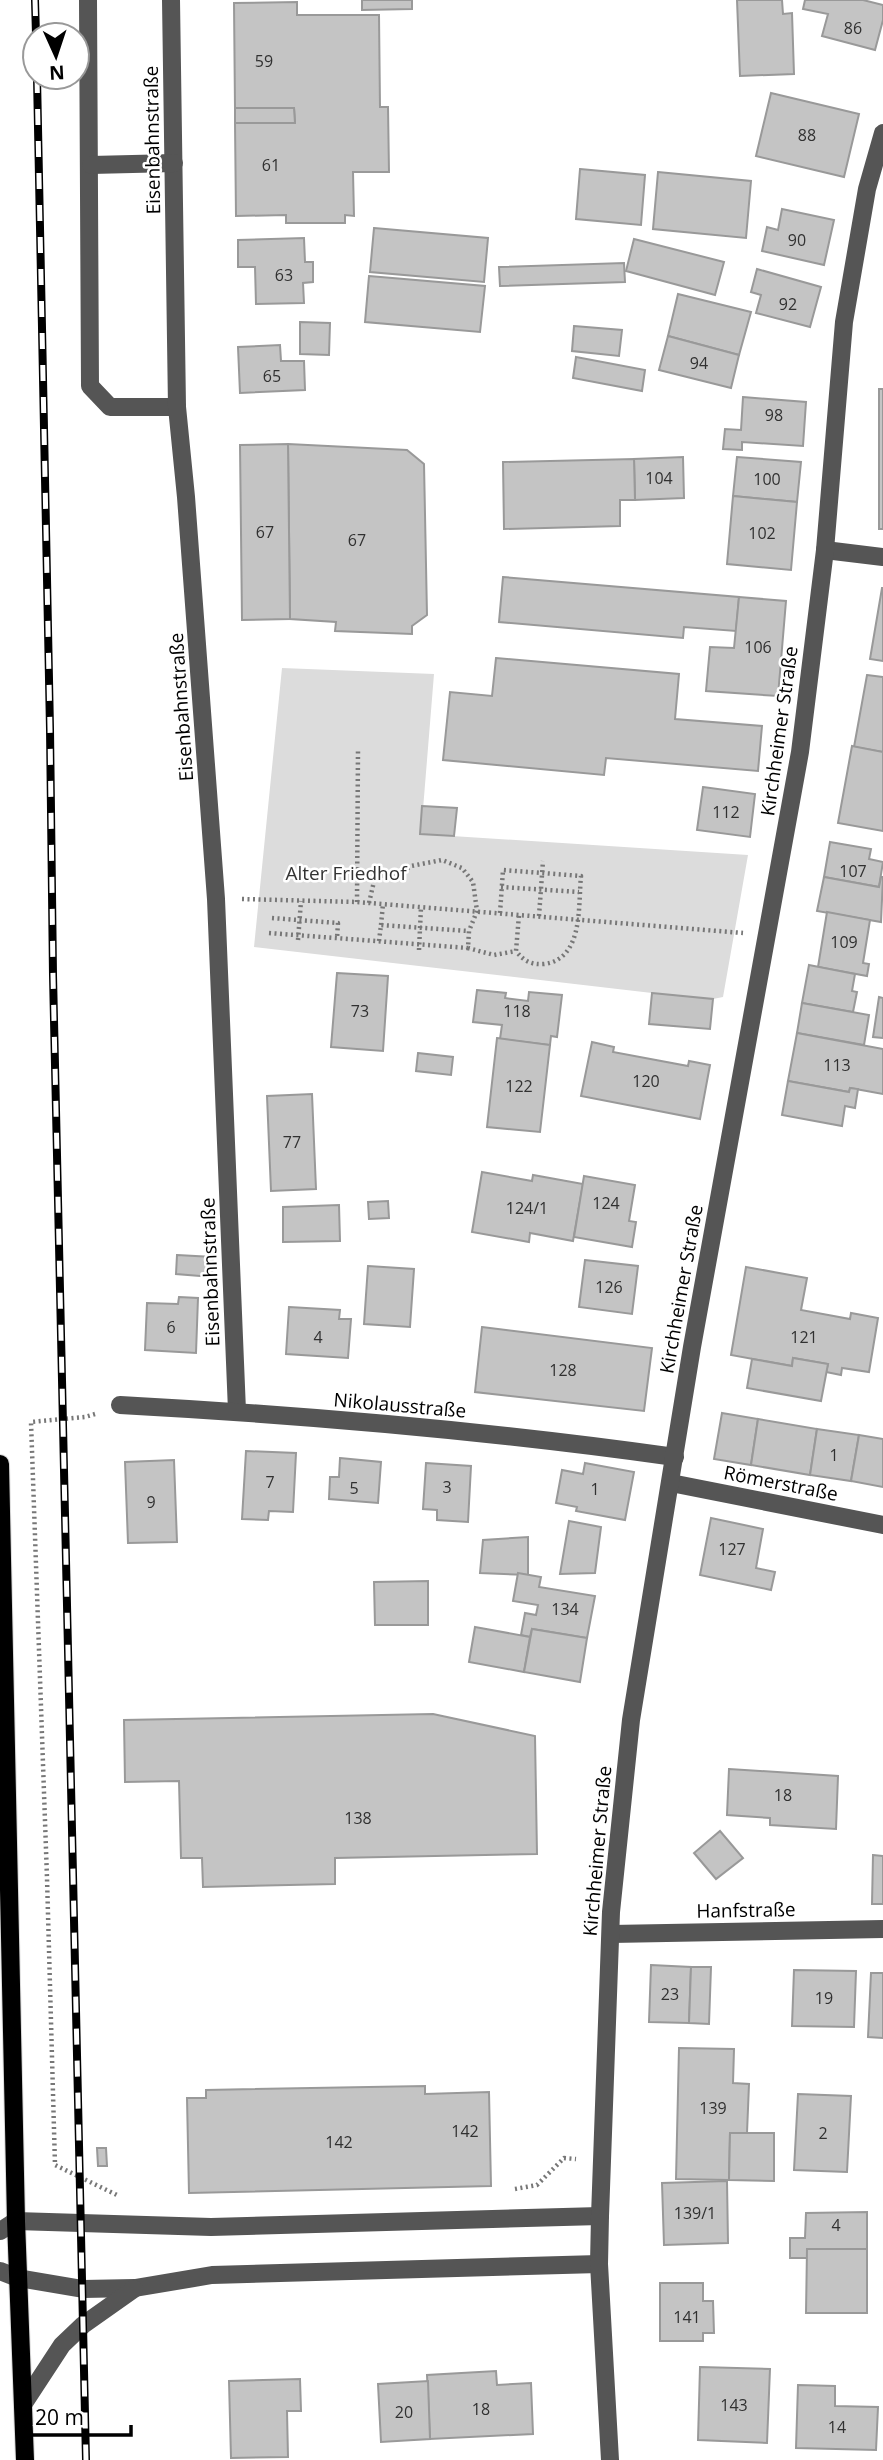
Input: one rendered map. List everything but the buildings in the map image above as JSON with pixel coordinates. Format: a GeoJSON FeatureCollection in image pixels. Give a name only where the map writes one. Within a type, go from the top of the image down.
{"type":"FeatureCollection","features":[{"type":"Feature","properties":{"kind":"main road"},"geometry":{"type":"LineString","coordinates":[[0,1465],[16,2221],[25,2460]]}},
{"type":"Feature","properties":{"kind":"street"},"geometry":{"type":"LineString","coordinates":[[89,0],[90,386],[110,407],[177,407]]}},
{"type":"Feature","properties":{"kind":"street","name":"Eisenbahnstraße"},"geometry":{"type":"LineString","coordinates":[[171,0],[177,407],[216,899],[237,1411]]}},
{"type":"Feature","properties":{"kind":"street","name":"Kirchheimer Straße"},"geometry":{"type":"LineString","coordinates":[[610,2460],[599,2264],[611,1934],[620,1813],[631,1720],[692,1347],[800,752],[824,550],[844,322],[867,189],[883,133]]}},
{"type":"Feature","properties":{"kind":"street"},"geometry":{"type":"LineString","coordinates":[[91,165],[174,163]]}},
{"type":"Feature","properties":{"kind":"street"},"geometry":{"type":"LineString","coordinates":[[824,550],[883,557]]}},
{"type":"Feature","properties":{"kind":"street","name":"Nikolausstraße"},"geometry":{"type":"LineString","coordinates":[[120,1405],[237,1411],[581,1444],[675,1457]]}},
{"type":"Feature","properties":{"kind":"street","name":"Römerstraße"},"geometry":{"type":"LineString","coordinates":[[671,1483],[883,1525]]}},
{"type":"Feature","properties":{"kind":"street","name":"Hanfstraße"},"geometry":{"type":"LineString","coordinates":[[611,1934],[883,1928]]}},
{"type":"Feature","properties":{"kind":"street"},"geometry":{"type":"LineString","coordinates":[[0,2231],[16,2221],[211,2227],[600,2216]]}},
{"type":"Feature","properties":{"kind":"street"},"geometry":{"type":"LineString","coordinates":[[0,2271],[18,2278],[83,2288],[135,2288],[212,2275],[599,2264]]}},
{"type":"Feature","properties":{"kind":"street"},"geometry":{"type":"LineString","coordinates":[[24,2403],[62,2345],[83,2325],[135,2288]]}},
{"type":"Feature","properties":{"kind":"path"},"geometry":{"type":"LineString","coordinates":[[357,902],[358,748]]}},
{"type":"Feature","properties":{"kind":"path"},"geometry":{"type":"LineString","coordinates":[[369,903],[375,877],[442,860],[462,868],[473,882],[477,911],[469,931],[468,948]]}},
{"type":"Feature","properties":{"kind":"path"},"geometry":{"type":"LineString","coordinates":[[539,916],[543,861]]}},
{"type":"Feature","properties":{"kind":"path"},"geometry":{"type":"LineString","coordinates":[[500,913],[503,870],[581,876],[578,920],[568,953],[548,963],[535,964],[523,959],[516,951],[519,915]]}},
{"type":"Feature","properties":{"kind":"path"},"geometry":{"type":"LineString","coordinates":[[502,887],[579,892]]}},
{"type":"Feature","properties":{"kind":"path"},"geometry":{"type":"LineString","coordinates":[[216,899],[357,902],[765,935]]}},
{"type":"Feature","properties":{"kind":"path"},"geometry":{"type":"LineString","coordinates":[[299,937],[301,901]]}},
{"type":"Feature","properties":{"kind":"path"},"geometry":{"type":"LineString","coordinates":[[379,941],[383,904]]}},
{"type":"Feature","properties":{"kind":"path"},"geometry":{"type":"LineString","coordinates":[[419,947],[421,907]]}},
{"type":"Feature","properties":{"kind":"path"},"geometry":{"type":"LineString","coordinates":[[272,918],[338,923],[337,938]]}},
{"type":"Feature","properties":{"kind":"path"},"geometry":{"type":"LineString","coordinates":[[381,925],[469,931]]}},
{"type":"Feature","properties":{"kind":"path"},"geometry":{"type":"LineString","coordinates":[[269,933],[379,941],[419,947],[468,948],[494,956],[516,951]]}},
{"type":"Feature","properties":{"kind":"path"},"geometry":{"type":"LineString","coordinates":[[120,1405],[85,1417],[31,1422],[55,2165],[120,2197]]}},
{"type":"Feature","properties":{"kind":"path"},"geometry":{"type":"LineString","coordinates":[[510,2190],[537,2185],[564,2158],[601,2160]]}},
{"type":"Feature","properties":{"kind":"green space","name":"Alter Friedhof"},"geometry":{"type":"Polygon","coordinates":[[[282,668],[434,674],[421,834],[748,855],[723,997],[713,999],[652,993],[254,947],[282,668]]]}},
{"type":"Feature","properties":{"kind":"railway"},"geometry":{"type":"LineString","coordinates":[[35,0],[36,21]]}},
{"type":"Feature","properties":{"kind":"railway"},"geometry":{"type":"LineString","coordinates":[[37,91],[53,975],[86,2460]]}}]}
